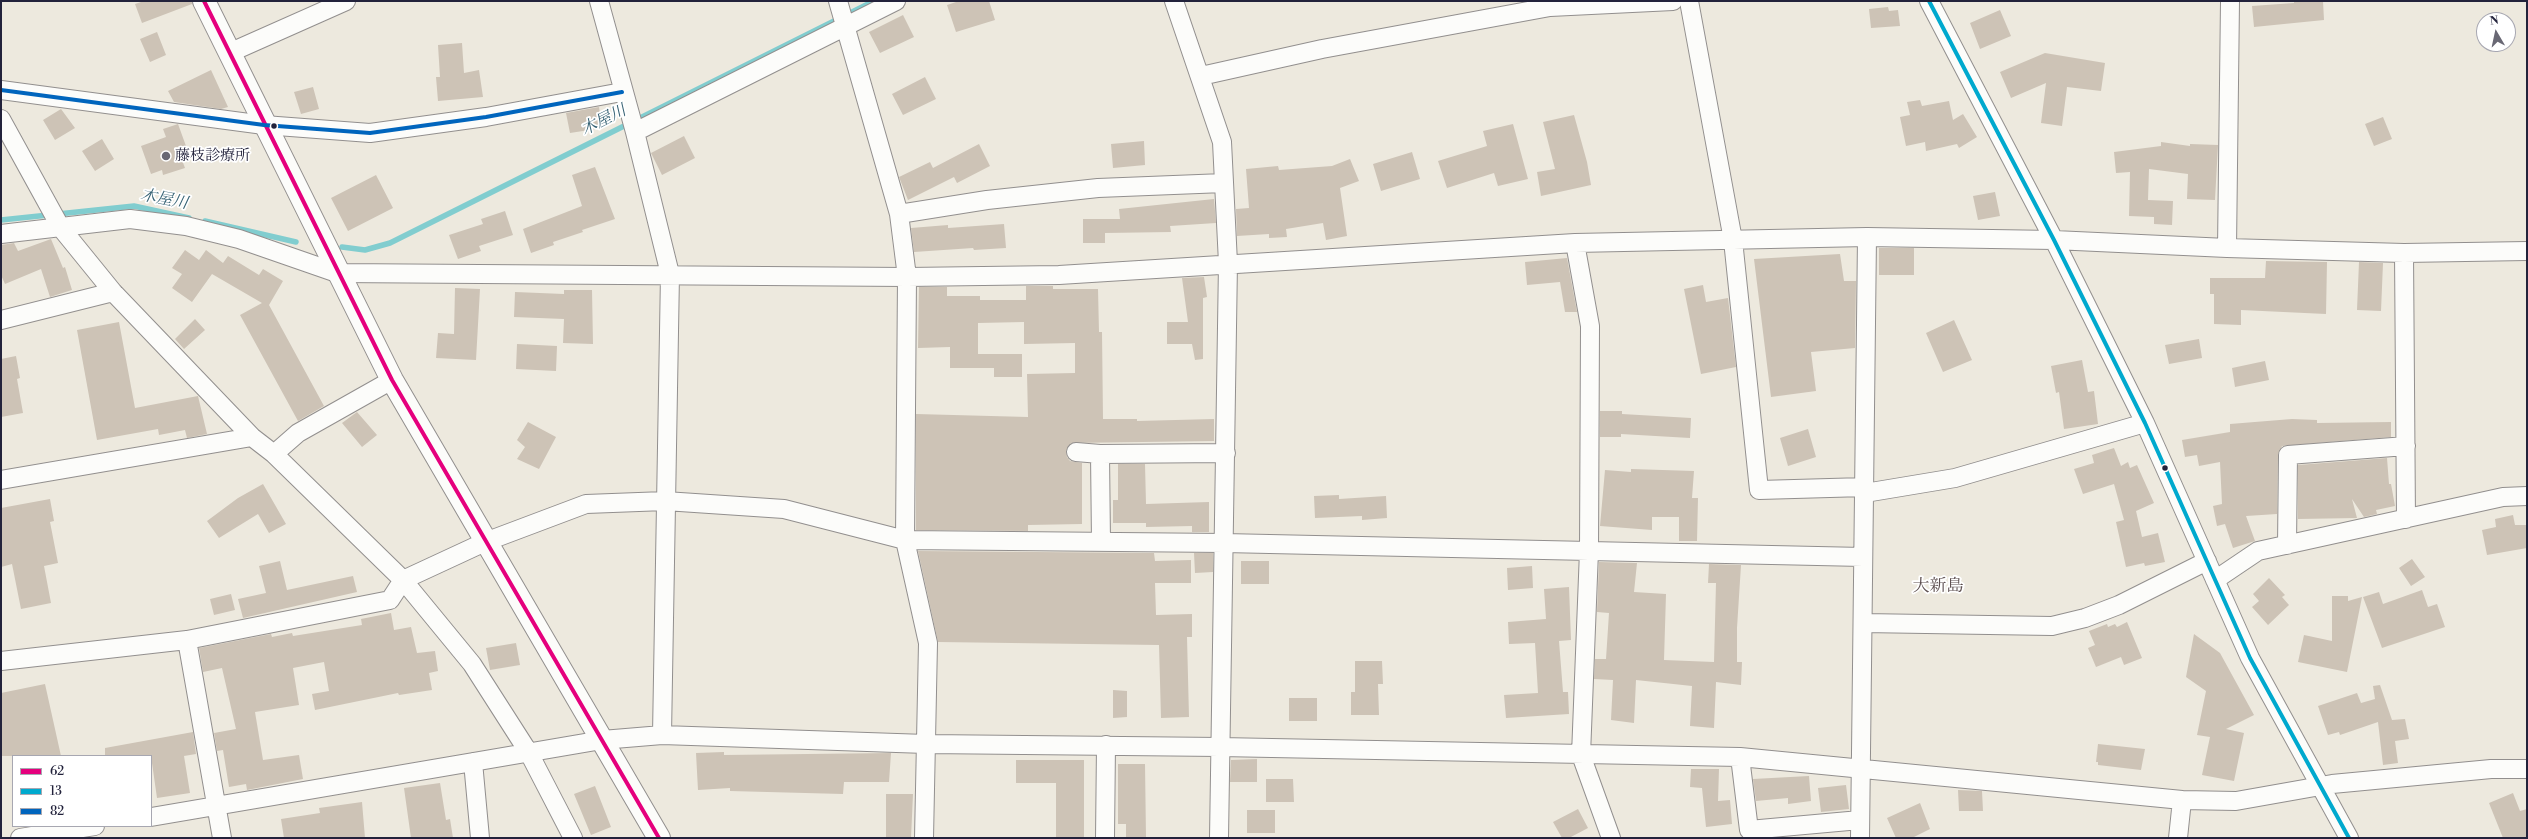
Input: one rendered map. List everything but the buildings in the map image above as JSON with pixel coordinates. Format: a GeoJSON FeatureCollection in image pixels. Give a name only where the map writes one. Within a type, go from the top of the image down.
{"type":"FeatureCollection","features":[{"type":"Feature","properties":{"kind":"main road"},"geometry":{"type":"LineString","coordinates":[[204,1],[337,273],[392,380],[485,542],[659,838]]}},
{"type":"Feature","properties":{"kind":"street"},"geometry":{"type":"LineString","coordinates":[[229,53],[346,1]]}},
{"type":"Feature","properties":{"kind":"street"},"geometry":{"type":"LineString","coordinates":[[599,1],[670,274],[662,736]]}},
{"type":"Feature","properties":{"kind":"street"},"geometry":{"type":"LineString","coordinates":[[632,124],[841,15],[896,1]]}},
{"type":"Feature","properties":{"kind":"street"},"geometry":{"type":"LineString","coordinates":[[1174,1],[1201,76],[1222,142],[1228,263],[1219,838]]}},
{"type":"Feature","properties":{"kind":"street"},"geometry":{"type":"LineString","coordinates":[[1201,76],[1322,49],[1550,7],[1672,1]]}},
{"type":"Feature","properties":{"kind":"street"},"geometry":{"type":"LineString","coordinates":[[1689,1],[1733,240],[1759,490],[1865,490],[1955,478],[2145,423]]}},
{"type":"Feature","properties":{"kind":"street"},"geometry":{"type":"LineString","coordinates":[[1929,1],[2054,240],[2145,423],[2250,658],[2319,786],[2349,838]]}},
{"type":"Feature","properties":{"kind":"street"},"geometry":{"type":"LineString","coordinates":[[2227,248],[2230,1]]}},
{"type":"Feature","properties":{"kind":"street"},"geometry":{"type":"LineString","coordinates":[[841,15],[899,214],[907,277],[905,540],[928,643],[924,838]]}},
{"type":"Feature","properties":{"kind":"street"},"geometry":{"type":"LineString","coordinates":[[1,90],[264,124],[370,133],[493,116],[622,92]]}},
{"type":"Feature","properties":{"kind":"street"},"geometry":{"type":"LineString","coordinates":[[1,119],[58,223],[113,292],[252,437],[274,454],[402,580],[472,664],[529,753],[573,838]]}},
{"type":"Feature","properties":{"kind":"street"},"geometry":{"type":"LineString","coordinates":[[899,214],[987,200],[1098,188],[1224,183]]}},
{"type":"Feature","properties":{"kind":"street"},"geometry":{"type":"LineString","coordinates":[[1,234],[58,223],[130,219],[186,226],[238,239],[337,273],[670,274],[907,277],[1059,275],[1228,263],[1575,243],[1867,237],[2054,240],[2227,248],[2404,253],[2527,251]]}},
{"type":"Feature","properties":{"kind":"street"},"geometry":{"type":"LineString","coordinates":[[1860,838],[1867,237]]}},
{"type":"Feature","properties":{"kind":"street"},"geometry":{"type":"LineString","coordinates":[[1575,243],[1590,326],[1589,551],[1581,755],[1611,838]]}},
{"type":"Feature","properties":{"kind":"street"},"geometry":{"type":"LineString","coordinates":[[2404,253],[2406,519]]}},
{"type":"Feature","properties":{"kind":"street"},"geometry":{"type":"LineString","coordinates":[[1,320],[113,292]]}},
{"type":"Feature","properties":{"kind":"street"},"geometry":{"type":"LineString","coordinates":[[274,454],[298,433],[392,380]]}},
{"type":"Feature","properties":{"kind":"street"},"geometry":{"type":"LineString","coordinates":[[1,480],[252,437]]}},
{"type":"Feature","properties":{"kind":"street"},"geometry":{"type":"LineString","coordinates":[[2287,545],[2288,454],[2406,446]]}},
{"type":"Feature","properties":{"kind":"street"},"geometry":{"type":"LineString","coordinates":[[1076,452],[1100,454],[1226,453]]}},
{"type":"Feature","properties":{"kind":"street"},"geometry":{"type":"LineString","coordinates":[[1100,454],[1101,542]]}},
{"type":"Feature","properties":{"kind":"street"},"geometry":{"type":"LineString","coordinates":[[2215,580],[2258,551],[2503,497],[2527,496]]}},
{"type":"Feature","properties":{"kind":"street"},"geometry":{"type":"LineString","coordinates":[[1,661],[187,640],[390,600],[402,580],[485,542],[586,504],[665,501],[784,509],[905,540],[1224,543],[1863,557]]}},
{"type":"Feature","properties":{"kind":"street"},"geometry":{"type":"LineString","coordinates":[[1862,623],[2052,626],[2085,618],[2119,605],[2207,561]]}},
{"type":"Feature","properties":{"kind":"street"},"geometry":{"type":"LineString","coordinates":[[187,640],[222,838]]}},
{"type":"Feature","properties":{"kind":"street"},"geometry":{"type":"LineString","coordinates":[[152,817],[602,740],[662,736],[926,744],[1220,747],[1740,757],[1861,767],[2182,800],[2236,801],[2319,786],[2491,769],[2527,769]]}},
{"type":"Feature","properties":{"kind":"street"},"geometry":{"type":"LineString","coordinates":[[1105,838],[1106,746]]}},
{"type":"Feature","properties":{"kind":"street"},"geometry":{"type":"LineString","coordinates":[[1740,757],[1749,830],[1860,820]]}},
{"type":"Feature","properties":{"kind":"street"},"geometry":{"type":"LineString","coordinates":[[473,762],[480,838]]}},
{"type":"Feature","properties":{"kind":"street"},"geometry":{"type":"LineString","coordinates":[[2178,838],[2182,800]]}},
{"type":"Feature","properties":{"kind":"street"},"geometry":{"type":"LineString","coordinates":[[20,838],[89,827]]}},
{"type":"Feature","properties":{"kind":"waterway","name":"木屋川"},"geometry":{"type":"LineString","coordinates":[[342,247],[365,250],[390,243],[874,1]]}},
{"type":"Feature","properties":{"kind":"waterway","name":"木屋川"},"geometry":{"type":"LineString","coordinates":[[1,220],[134,206],[189,218]]}},
{"type":"Feature","properties":{"kind":"waterway","name":"木屋川"},"geometry":{"type":"LineString","coordinates":[[205,221],[296,242]]}},
{"type":"Feature","properties":{"kind":"transit line","name":"62"},"geometry":{"type":"LineString","coordinates":[[204,1],[392,380],[659,838]]}},
{"type":"Feature","properties":{"kind":"transit line","name":"13"},"geometry":{"type":"LineString","coordinates":[[1929,1],[2054,240],[2145,423],[2250,658],[2349,838]]}},
{"type":"Feature","properties":{"kind":"transit line","name":"82"},"geometry":{"type":"LineString","coordinates":[[1,90],[264,125],[370,133],[486,117],[622,92]]}},
{"type":"Feature","properties":{"kind":"place","name":"藤枝診療所"},"geometry":{"type":"Point","coordinates":[166,156]}},
{"type":"Feature","properties":{"kind":"district","name":"大新島"},"geometry":{"type":"Point","coordinates":[1938,587]}}]}
